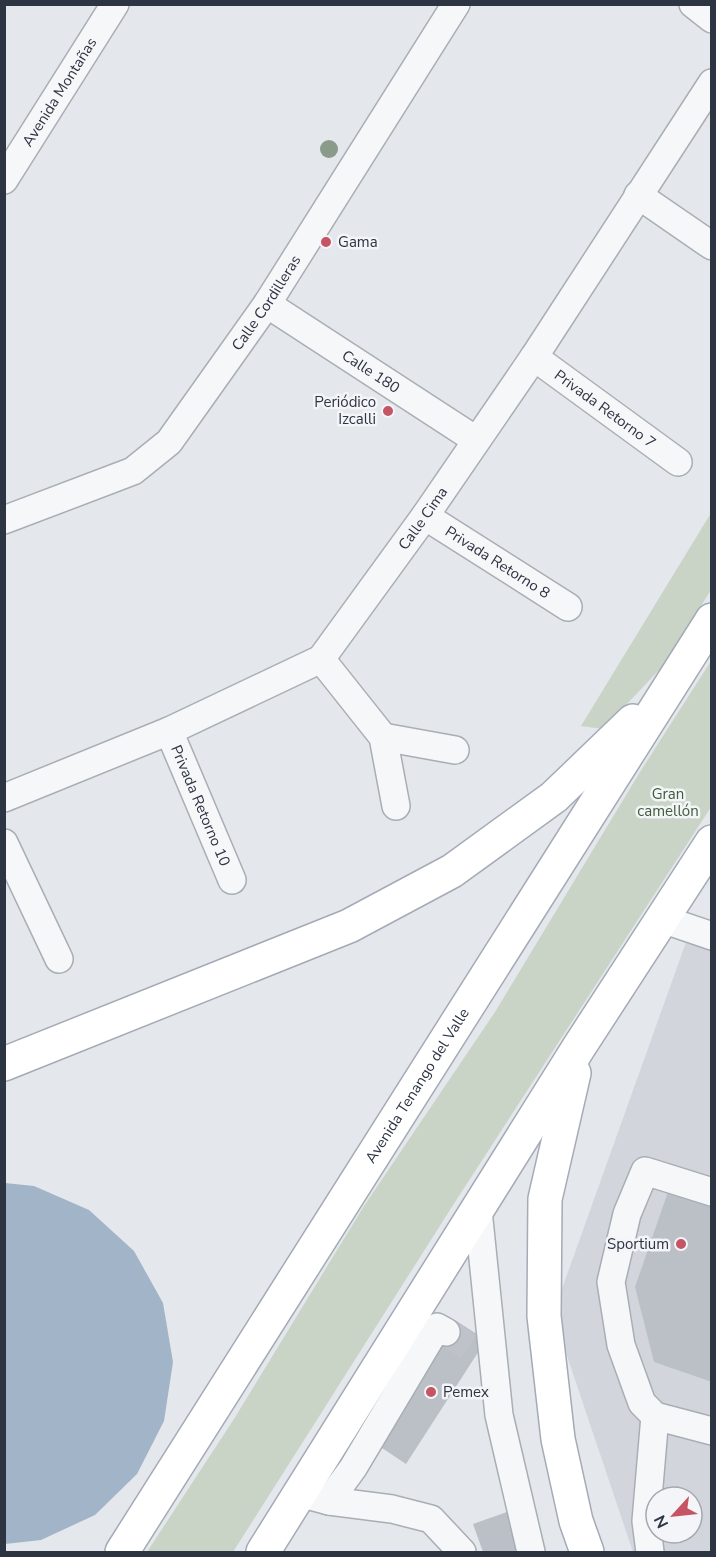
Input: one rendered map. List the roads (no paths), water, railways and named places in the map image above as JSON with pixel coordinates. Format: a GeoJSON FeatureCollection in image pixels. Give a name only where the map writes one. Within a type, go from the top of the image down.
{"type":"FeatureCollection","features":[{"type":"Feature","properties":{"kind":"main road","name":"Avenida Tenango del Valle"},"geometry":{"type":"LineString","coordinates":[[122,1552],[711,620]]}},
{"type":"Feature","properties":{"kind":"main road"},"geometry":{"type":"LineString","coordinates":[[4,1064],[349,926],[452,871],[554,797],[670,684]]}},
{"type":"Feature","properties":{"kind":"main road"},"geometry":{"type":"LineString","coordinates":[[263,1552],[314,1497],[433,1323],[478,1210],[579,1047],[711,842]]}},
{"type":"Feature","properties":{"kind":"main road"},"geometry":{"type":"LineString","coordinates":[[579,1047],[545,1199],[544,1316],[558,1438],[576,1521],[587,1552]]}},
{"type":"Feature","properties":{"kind":"street","name":"Avenida Montañas"},"geometry":{"type":"LineString","coordinates":[[4,180],[115,4]]}},
{"type":"Feature","properties":{"kind":"street","name":"Calle Cordilleras"},"geometry":{"type":"LineString","coordinates":[[4,520],[133,471],[169,442],[267,304],[456,4]]}},
{"type":"Feature","properties":{"kind":"street"},"geometry":{"type":"LineString","coordinates":[[693,4],[711,19]]}},
{"type":"Feature","properties":{"kind":"street","name":"Calle Cima"},"geometry":{"type":"LineString","coordinates":[[4,798],[169,731],[321,659],[425,516],[534,357],[711,83]]}},
{"type":"Feature","properties":{"kind":"street"},"geometry":{"type":"LineString","coordinates":[[638,195],[711,246]]}},
{"type":"Feature","properties":{"kind":"street","name":"Calle 180"},"geometry":{"type":"LineString","coordinates":[[267,304],[476,440]]}},
{"type":"Feature","properties":{"kind":"street","name":"Privada Retorno 7"},"geometry":{"type":"LineString","coordinates":[[534,357],[678,462]]}},
{"type":"Feature","properties":{"kind":"street","name":"Privada Retorno 8"},"geometry":{"type":"LineString","coordinates":[[425,516],[568,607]]}},
{"type":"Feature","properties":{"kind":"street"},"geometry":{"type":"LineString","coordinates":[[321,659],[383,737],[396,806]]}},
{"type":"Feature","properties":{"kind":"street","name":"Privada Retorno 10"},"geometry":{"type":"LineString","coordinates":[[169,731],[232,880]]}},
{"type":"Feature","properties":{"kind":"street"},"geometry":{"type":"LineString","coordinates":[[383,737],[455,750]]}},
{"type":"Feature","properties":{"kind":"street"},"geometry":{"type":"LineString","coordinates":[[4,843],[59,959]]}},
{"type":"Feature","properties":{"kind":"street"},"geometry":{"type":"LineString","coordinates":[[662,920],[711,936]]}},
{"type":"Feature","properties":{"kind":"street"},"geometry":{"type":"LineString","coordinates":[[711,1192],[645,1171],[627,1214],[611,1282],[621,1345],[642,1403],[655,1416],[711,1431]]}},
{"type":"Feature","properties":{"kind":"street"},"geometry":{"type":"LineString","coordinates":[[478,1210],[485,1357],[531,1552]]}},
{"type":"Feature","properties":{"kind":"street"},"geometry":{"type":"LineString","coordinates":[[650,1552],[646,1521],[655,1416]]}},
{"type":"Feature","properties":{"kind":"street"},"geometry":{"type":"LineString","coordinates":[[314,1497],[392,1509],[431,1519],[462,1552]]}},
{"type":"Feature","properties":{"kind":"water"},"geometry":{"type":"Polygon","coordinates":[[[5,1183],[34,1186],[89,1210],[134,1251],[163,1303],[173,1362],[164,1421],[137,1474],[95,1515],[41,1540],[5,1544],[5,1183]]]}},
{"type":"Feature","properties":{"kind":"tunnel"},"geometry":{"type":"LineString","coordinates":[[446,1332],[478,1353]]}},
{"type":"Feature","properties":{"kind":"place","name":"Gama"},"geometry":{"type":"Point","coordinates":[326,242]}},
{"type":"Feature","properties":{"kind":"place","name":"Periódico Izcalli"},"geometry":{"type":"Point","coordinates":[388,411]}},
{"type":"Feature","properties":{"kind":"place","name":"Sportium"},"geometry":{"type":"Point","coordinates":[681,1244]}},
{"type":"Feature","properties":{"kind":"place","name":"Pemex"},"geometry":{"type":"Point","coordinates":[431,1392]}},
{"type":"Feature","properties":{"kind":"park label","name":"Gran camellón"},"geometry":{"type":"Point","coordinates":[668,802]}}]}
